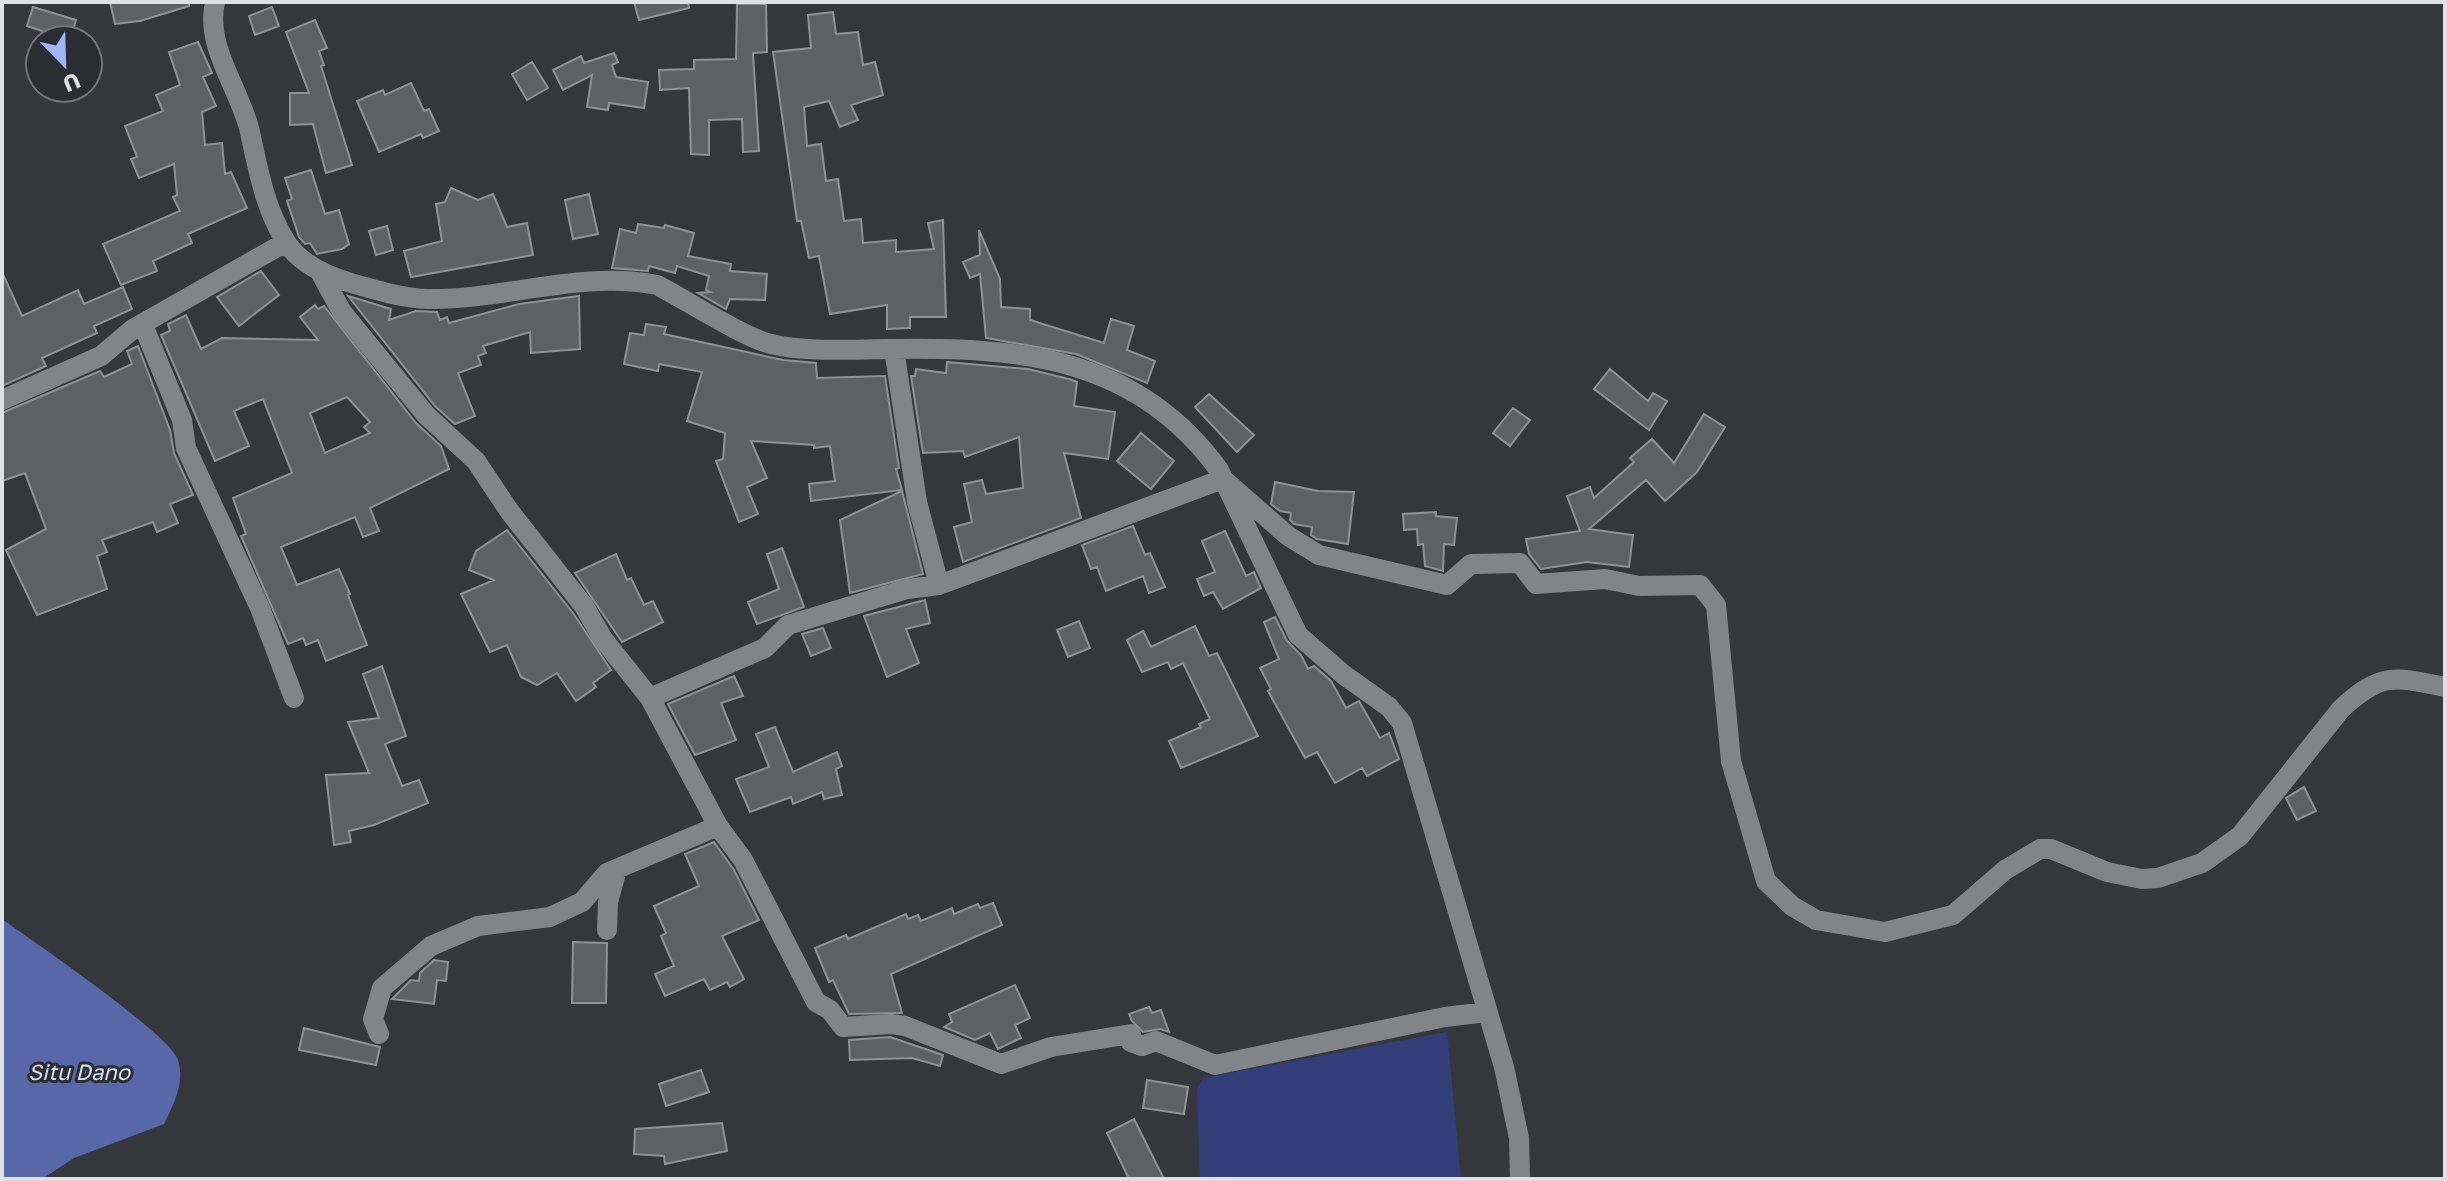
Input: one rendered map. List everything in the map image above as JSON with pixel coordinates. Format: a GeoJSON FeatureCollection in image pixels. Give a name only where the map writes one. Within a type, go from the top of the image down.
{"type":"FeatureCollection","features":[{"type":"Feature","properties":{"kind":"street"},"geometry":{"type":"LineString","coordinates":[[215,2],[214,40],[248,126],[264,198],[286,242],[298,257],[320,272],[403,298],[430,299],[579,282],[641,282],[657,285],[769,344],[1017,352],[1071,363],[1115,381],[1151,402],[1208,456],[1223,479],[1298,635],[1344,675],[1389,707],[1402,723],[1515,1115],[1520,1179]]}},
{"type":"Feature","properties":{"kind":"street"},"geometry":{"type":"LineString","coordinates":[[2,400],[101,356],[143,325],[286,242]]}},
{"type":"Feature","properties":{"kind":"street"},"geometry":{"type":"LineString","coordinates":[[320,272],[342,312],[426,415],[476,461],[510,512],[584,606],[603,639],[650,698],[718,826],[743,860],[816,1002],[830,1010],[843,1027],[905,1026],[1001,1064],[1051,1047],[1131,1034],[1131,1042],[1142,1046],[1156,1041],[1215,1065],[1445,1017],[1486,1012]]}},
{"type":"Feature","properties":{"kind":"street"},"geometry":{"type":"LineString","coordinates":[[143,325],[183,423],[186,448],[260,608],[294,698]]}},
{"type":"Feature","properties":{"kind":"street"},"geometry":{"type":"LineString","coordinates":[[894,349],[917,502],[939,585]]}},
{"type":"Feature","properties":{"kind":"street"},"geometry":{"type":"LineString","coordinates":[[650,698],[765,648],[788,625],[907,589],[939,585],[1223,479]]}},
{"type":"Feature","properties":{"kind":"street"},"geometry":{"type":"LineString","coordinates":[[1223,479],[1288,536],[1319,555],[1447,585],[1471,564],[1520,563],[1536,584],[1605,579],[1639,586],[1700,585],[1716,605],[1731,761],[1766,881],[1792,906],[1816,920],[1885,932],[1953,915],[2009,866],[2040,849],[2051,849],[2090,866],[2142,879],[2158,878],[2202,863],[2240,836],[2341,709],[2356,697],[2396,677],[2445,687]]}},
{"type":"Feature","properties":{"kind":"street"},"geometry":{"type":"LineString","coordinates":[[379,1034],[373,1019],[382,988],[431,946],[478,926],[550,917],[582,902],[607,873],[718,826]]}},
{"type":"Feature","properties":{"kind":"street"},"geometry":{"type":"LineString","coordinates":[[607,930],[608,902],[617,869]]}},
{"type":"Feature","properties":{"kind":"shaded area"},"geometry":{"type":"Polygon","coordinates":[[[1447,1032],[1461,1179],[1200,1179],[1197,1089],[1203,1078],[1447,1032]]]}},
{"type":"Feature","properties":{"kind":"water","name":"Situ Dano"},"geometry":{"type":"Polygon","coordinates":[[[2,919],[152,1030],[170,1048],[180,1068],[177,1093],[164,1124],[74,1158],[42,1179],[2,1179],[2,919]]]}},
{"type":"Feature","properties":{"kind":"building"},"geometry":{"type":"Polygon","coordinates":[[[110,2],[189,2],[189,6],[140,21],[115,24],[110,2]]]}},
{"type":"Feature","properties":{"kind":"building"},"geometry":{"type":"Polygon","coordinates":[[[634,2],[688,2],[689,8],[639,20],[634,2]]]}},
{"type":"Feature","properties":{"kind":"building"},"geometry":{"type":"Polygon","coordinates":[[[737,4],[766,4],[767,52],[753,53],[759,151],[743,152],[742,119],[709,120],[709,155],[691,154],[689,88],[660,90],[659,70],[694,69],[694,60],[736,59],[737,4]]]}},
{"type":"Feature","properties":{"kind":"building"},"geometry":{"type":"Polygon","coordinates":[[[33,7],[76,20],[75,24],[28,24],[33,7]]]}},
{"type":"Feature","properties":{"kind":"building"},"geometry":{"type":"Polygon","coordinates":[[[272,7],[279,26],[255,35],[249,16],[272,7]]]}},
{"type":"Feature","properties":{"kind":"building"},"geometry":{"type":"Polygon","coordinates":[[[833,12],[836,34],[858,32],[863,65],[875,62],[883,95],[851,105],[858,120],[840,127],[829,101],[804,107],[807,146],[821,144],[826,181],[838,179],[844,221],[861,219],[863,243],[896,240],[896,252],[934,249],[928,223],[943,220],[946,317],[910,317],[910,328],[887,329],[887,305],[830,314],[819,256],[809,258],[801,221],[797,221],[773,52],[811,48],[808,15],[833,12]]]}},
{"type":"Feature","properties":{"kind":"building"},"geometry":{"type":"Polygon","coordinates":[[[315,20],[327,48],[319,51],[324,65],[321,66],[352,165],[326,173],[313,124],[290,125],[290,93],[309,93],[286,32],[315,20]]]}},
{"type":"Feature","properties":{"kind":"building"},"geometry":{"type":"Polygon","coordinates":[[[198,42],[212,73],[203,77],[216,106],[202,112],[205,145],[222,143],[225,174],[231,172],[247,208],[188,234],[192,243],[153,261],[157,271],[121,285],[103,244],[180,211],[173,197],[177,195],[174,164],[139,178],[131,159],[137,157],[125,126],[163,111],[156,95],[180,85],[169,52],[198,42]]]}},
{"type":"Feature","properties":{"kind":"building"},"geometry":{"type":"Polygon","coordinates":[[[614,53],[618,62],[612,65],[616,77],[648,82],[644,108],[609,103],[608,110],[587,107],[592,75],[563,90],[553,70],[581,56],[584,63],[614,53]]]}},
{"type":"Feature","properties":{"kind":"building"},"geometry":{"type":"Polygon","coordinates":[[[532,62],[548,88],[527,100],[512,74],[532,62]]]}},
{"type":"Feature","properties":{"kind":"building"},"geometry":{"type":"Polygon","coordinates":[[[411,83],[424,111],[429,109],[439,131],[423,138],[421,134],[379,152],[357,101],[383,90],[385,95],[411,83]]]}},
{"type":"Feature","properties":{"kind":"building"},"geometry":{"type":"Polygon","coordinates":[[[311,170],[325,214],[339,210],[349,244],[342,249],[317,254],[310,243],[305,244],[299,237],[287,201],[292,199],[285,178],[311,170]]]}},
{"type":"Feature","properties":{"kind":"building"},"geometry":{"type":"Polygon","coordinates":[[[451,188],[478,200],[493,194],[507,227],[527,223],[533,255],[411,277],[404,251],[442,241],[436,204],[445,202],[451,188]]]}},
{"type":"Feature","properties":{"kind":"building"},"geometry":{"type":"Polygon","coordinates":[[[589,194],[598,234],[573,239],[565,200],[589,194]]]}},
{"type":"Feature","properties":{"kind":"building"},"geometry":{"type":"Polygon","coordinates":[[[638,224],[664,228],[665,225],[694,233],[688,256],[731,264],[730,271],[767,274],[765,300],[730,299],[726,309],[698,293],[710,292],[706,290],[709,276],[677,266],[675,273],[649,266],[648,271],[612,268],[620,229],[636,233],[638,224]]]}},
{"type":"Feature","properties":{"kind":"building"},"geometry":{"type":"Polygon","coordinates":[[[387,226],[393,250],[376,255],[369,231],[387,226]]]}},
{"type":"Feature","properties":{"kind":"building"},"geometry":{"type":"Polygon","coordinates":[[[979,230],[1000,279],[1001,307],[1030,309],[1030,320],[1104,343],[1111,319],[1134,326],[1127,350],[1155,361],[1147,383],[1076,354],[986,338],[980,274],[970,278],[963,262],[980,255],[979,230]]]}},
{"type":"Feature","properties":{"kind":"building"},"geometry":{"type":"Polygon","coordinates":[[[261,271],[279,295],[239,326],[217,297],[261,271]]]}},
{"type":"Feature","properties":{"kind":"building"},"geometry":{"type":"Polygon","coordinates":[[[2,272],[22,316],[78,290],[84,304],[123,287],[132,309],[94,326],[97,333],[42,358],[46,366],[2,386],[2,272]]]}},
{"type":"Feature","properties":{"kind":"building"},"geometry":{"type":"Polygon","coordinates":[[[348,296],[391,309],[389,320],[416,311],[437,312],[440,320],[447,317],[449,323],[519,304],[579,296],[580,349],[531,353],[530,332],[483,346],[486,353],[478,356],[481,365],[458,373],[475,416],[455,424],[435,406],[348,296]]]}},
{"type":"Feature","properties":{"kind":"building"},"geometry":{"type":"Polygon","coordinates":[[[315,305],[318,309],[324,306],[416,423],[441,446],[449,469],[370,508],[379,531],[363,537],[355,517],[281,547],[297,585],[339,569],[350,594],[367,645],[326,661],[318,640],[306,645],[303,638],[288,644],[241,536],[246,534],[233,498],[292,473],[263,399],[234,411],[249,446],[215,461],[161,335],[170,331],[168,324],[186,315],[201,349],[222,338],[318,340],[300,317],[315,305]],[[347,397],[310,413],[325,453],[370,433],[364,427],[370,422],[347,397]]]}},
{"type":"Feature","properties":{"kind":"building"},"geometry":{"type":"Polygon","coordinates":[[[646,324],[666,327],[664,334],[783,360],[816,363],[817,378],[885,376],[899,468],[896,469],[902,490],[811,501],[809,484],[835,481],[830,446],[814,448],[814,445],[751,441],[767,478],[747,487],[758,514],[739,522],[716,461],[723,459],[725,433],[687,421],[702,372],[659,364],[658,371],[624,364],[630,333],[644,335],[646,324]]]}},
{"type":"Feature","properties":{"kind":"building"},"geometry":{"type":"Polygon","coordinates":[[[138,346],[170,430],[174,453],[193,495],[170,504],[178,523],[157,532],[153,522],[102,540],[107,552],[97,556],[107,589],[37,615],[6,550],[46,529],[25,473],[2,481],[2,413],[100,371],[104,377],[132,364],[127,351],[138,346]]]}},
{"type":"Feature","properties":{"kind":"building"},"geometry":{"type":"Polygon","coordinates":[[[947,362],[1028,369],[1069,379],[1077,382],[1074,406],[1115,412],[1108,459],[1064,453],[1081,518],[963,562],[954,527],[972,522],[964,484],[982,480],[986,494],[1023,488],[1019,437],[965,457],[963,451],[923,453],[911,376],[915,376],[916,369],[946,373],[947,362]]]}},
{"type":"Feature","properties":{"kind":"building"},"geometry":{"type":"Polygon","coordinates":[[[1610,369],[1648,401],[1653,393],[1667,401],[1649,430],[1594,389],[1610,369]]]}},
{"type":"Feature","properties":{"kind":"building"},"geometry":{"type":"Polygon","coordinates":[[[1209,394],[1254,435],[1237,452],[1195,407],[1209,394]]]}},
{"type":"Feature","properties":{"kind":"building"},"geometry":{"type":"Polygon","coordinates":[[[1513,408],[1530,420],[1510,446],[1493,433],[1513,408]]]}},
{"type":"Feature","properties":{"kind":"building"},"geometry":{"type":"Polygon","coordinates":[[[1704,414],[1725,427],[1697,472],[1665,501],[1646,480],[1589,529],[1633,535],[1629,567],[1587,562],[1541,569],[1529,554],[1526,539],[1580,531],[1567,496],[1590,487],[1594,498],[1634,462],[1630,458],[1652,439],[1674,463],[1704,414]]]}},
{"type":"Feature","properties":{"kind":"building"},"geometry":{"type":"Polygon","coordinates":[[[1141,433],[1174,461],[1151,489],[1117,461],[1141,433]]]}},
{"type":"Feature","properties":{"kind":"building"},"geometry":{"type":"Polygon","coordinates":[[[1275,482],[1318,491],[1354,492],[1348,544],[1317,539],[1311,535],[1312,527],[1294,524],[1290,520],[1291,513],[1280,511],[1271,504],[1275,482]]]}},
{"type":"Feature","properties":{"kind":"building"},"geometry":{"type":"Polygon","coordinates":[[[902,491],[923,574],[850,593],[840,520],[902,491]]]}},
{"type":"Feature","properties":{"kind":"building"},"geometry":{"type":"Polygon","coordinates":[[[1436,512],[1436,516],[1457,518],[1454,545],[1444,544],[1443,571],[1425,566],[1423,544],[1418,545],[1417,529],[1404,530],[1403,514],[1436,512]]]}},
{"type":"Feature","properties":{"kind":"building"},"geometry":{"type":"Polygon","coordinates":[[[1133,526],[1145,555],[1150,553],[1165,587],[1149,593],[1143,576],[1106,591],[1097,567],[1091,569],[1082,545],[1133,526]]]}},
{"type":"Feature","properties":{"kind":"building"},"geometry":{"type":"Polygon","coordinates":[[[507,530],[573,613],[611,670],[593,683],[596,687],[576,701],[557,673],[537,685],[521,677],[507,645],[490,652],[461,594],[494,580],[469,570],[476,551],[507,530]]]}},
{"type":"Feature","properties":{"kind":"building"},"geometry":{"type":"Polygon","coordinates":[[[1225,531],[1246,576],[1254,572],[1261,588],[1223,609],[1213,592],[1204,596],[1197,579],[1215,572],[1202,541],[1225,531]]]}},
{"type":"Feature","properties":{"kind":"building"},"geometry":{"type":"Polygon","coordinates":[[[782,548],[804,607],[757,624],[748,602],[779,589],[767,554],[782,548]]]}},
{"type":"Feature","properties":{"kind":"building"},"geometry":{"type":"Polygon","coordinates":[[[616,554],[627,580],[631,578],[644,605],[653,601],[663,622],[622,642],[575,573],[616,554]]]}},
{"type":"Feature","properties":{"kind":"building"},"geometry":{"type":"Polygon","coordinates":[[[925,600],[930,623],[906,629],[919,663],[887,677],[864,616],[925,600]]]}},
{"type":"Feature","properties":{"kind":"building"},"geometry":{"type":"Polygon","coordinates":[[[1275,617],[1287,641],[1301,655],[1308,669],[1314,666],[1331,681],[1346,708],[1359,701],[1380,738],[1389,733],[1399,759],[1367,776],[1362,768],[1335,783],[1317,752],[1305,758],[1268,691],[1271,689],[1260,668],[1279,659],[1264,622],[1275,617]]]}},
{"type":"Feature","properties":{"kind":"building"},"geometry":{"type":"Polygon","coordinates":[[[1079,621],[1090,648],[1068,657],[1057,630],[1079,621]]]}},
{"type":"Feature","properties":{"kind":"building"},"geometry":{"type":"Polygon","coordinates":[[[1195,626],[1209,656],[1217,653],[1258,736],[1181,768],[1169,741],[1201,727],[1199,724],[1210,719],[1183,663],[1171,669],[1168,662],[1142,672],[1127,640],[1143,631],[1151,647],[1195,626]]]}},
{"type":"Feature","properties":{"kind":"building"},"geometry":{"type":"Polygon","coordinates":[[[823,628],[831,648],[811,656],[802,634],[823,628]]]}},
{"type":"Feature","properties":{"kind":"building"},"geometry":{"type":"Polygon","coordinates":[[[382,666],[406,736],[385,744],[402,786],[419,780],[428,803],[374,825],[349,831],[351,842],[334,845],[326,775],[369,773],[348,722],[379,718],[363,674],[382,666]]]}},
{"type":"Feature","properties":{"kind":"building"},"geometry":{"type":"Polygon","coordinates":[[[734,676],[743,696],[721,703],[736,740],[695,755],[668,704],[734,676]]]}},
{"type":"Feature","properties":{"kind":"building"},"geometry":{"type":"Polygon","coordinates":[[[775,727],[793,772],[837,752],[842,766],[836,769],[842,795],[824,799],[822,792],[793,804],[791,797],[750,812],[736,779],[769,767],[756,734],[775,727]]]}},
{"type":"Feature","properties":{"kind":"building"},"geometry":{"type":"Polygon","coordinates":[[[2304,787],[2316,811],[2297,820],[2286,798],[2304,787]]]}},
{"type":"Feature","properties":{"kind":"building"},"geometry":{"type":"Polygon","coordinates":[[[714,842],[734,870],[759,920],[722,936],[744,979],[730,987],[727,982],[710,990],[704,979],[665,996],[655,974],[674,966],[661,936],[666,933],[654,906],[699,886],[685,854],[714,842]]]}},
{"type":"Feature","properties":{"kind":"building"},"geometry":{"type":"Polygon","coordinates":[[[993,903],[1002,925],[891,974],[902,1013],[849,1014],[833,980],[829,982],[815,948],[846,935],[848,939],[906,914],[908,919],[918,915],[921,921],[952,908],[954,914],[978,904],[980,908],[993,903]]]}},
{"type":"Feature","properties":{"kind":"building"},"geometry":{"type":"Polygon","coordinates":[[[573,942],[607,943],[606,1003],[572,1003],[573,942]]]}},
{"type":"Feature","properties":{"kind":"building"},"geometry":{"type":"Polygon","coordinates":[[[434,960],[448,962],[446,981],[437,980],[434,1004],[392,999],[411,980],[419,981],[420,973],[434,960]]]}},
{"type":"Feature","properties":{"kind":"building"},"geometry":{"type":"Polygon","coordinates":[[[1015,985],[1030,1018],[1015,1025],[1021,1038],[998,1049],[990,1033],[975,1040],[944,1027],[952,1022],[949,1014],[1015,985]]]}},
{"type":"Feature","properties":{"kind":"building"},"geometry":{"type":"Polygon","coordinates":[[[1149,1007],[1152,1013],[1161,1010],[1169,1032],[1160,1029],[1143,1032],[1132,1021],[1129,1014],[1149,1007]]]}},
{"type":"Feature","properties":{"kind":"building"},"geometry":{"type":"Polygon","coordinates":[[[304,1028],[380,1047],[376,1065],[299,1050],[304,1028]]]}},
{"type":"Feature","properties":{"kind":"building"},"geometry":{"type":"Polygon","coordinates":[[[890,1037],[943,1055],[940,1066],[912,1058],[850,1060],[849,1040],[890,1037]]]}},
{"type":"Feature","properties":{"kind":"building"},"geometry":{"type":"Polygon","coordinates":[[[701,1070],[709,1092],[666,1106],[659,1084],[701,1070]]]}},
{"type":"Feature","properties":{"kind":"building"},"geometry":{"type":"Polygon","coordinates":[[[1147,1080],[1188,1087],[1184,1114],[1143,1108],[1147,1080]]]}},
{"type":"Feature","properties":{"kind":"building"},"geometry":{"type":"Polygon","coordinates":[[[1134,1119],[1164,1179],[1129,1179],[1107,1133],[1134,1119]]]}},
{"type":"Feature","properties":{"kind":"building"},"geometry":{"type":"Polygon","coordinates":[[[722,1123],[727,1151],[665,1164],[664,1156],[634,1154],[635,1129],[722,1123]]]}}]}
